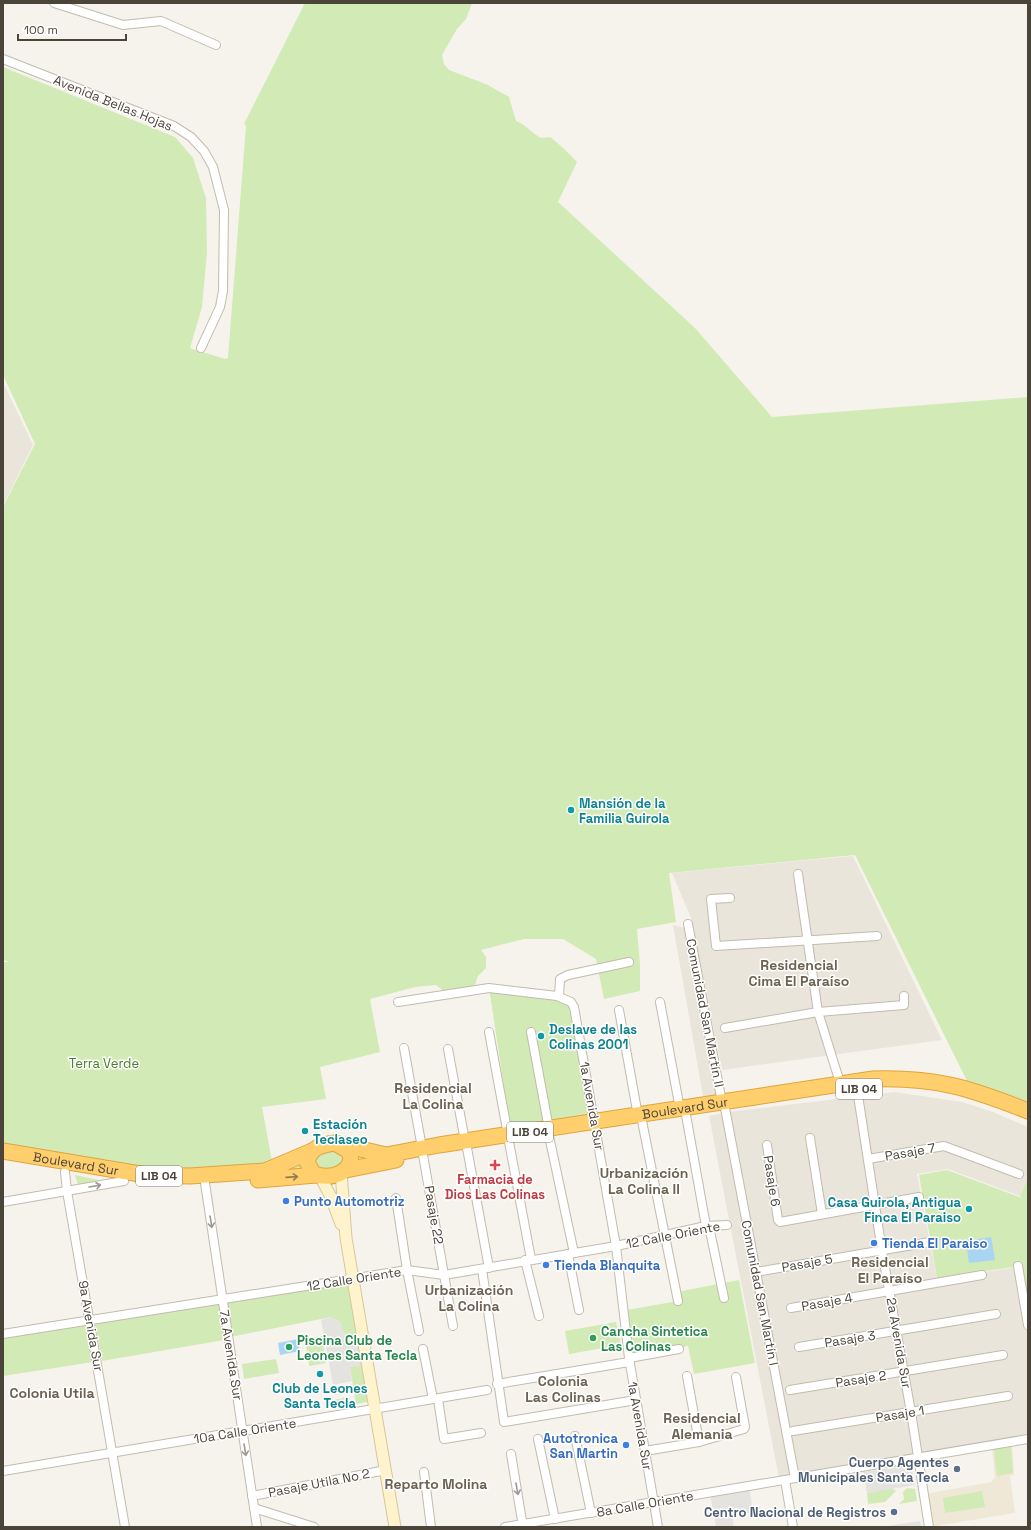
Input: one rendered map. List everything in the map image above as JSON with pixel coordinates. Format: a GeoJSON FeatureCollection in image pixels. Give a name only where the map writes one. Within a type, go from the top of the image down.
{"type":"FeatureCollection","features":[{"type":"Feature","properties":{"kind":"highway","name":"Boulevard Sur"},"geometry":{"type":"LineString","coordinates":[[339,1144],[386,1155],[422,1152],[841,1087],[887,1078],[927,1080],[973,1090],[1028,1111]]}},
{"type":"Feature","properties":{"kind":"highway","name":"Boulevard Sur"},"geometry":{"type":"LineString","coordinates":[[841,1087],[857,1089],[899,1086],[944,1092],[977,1101],[1028,1122]]}},
{"type":"Feature","properties":{"kind":"highway","name":"LIB 04"},"geometry":{"type":"LineString","coordinates":[[312,1151],[324,1144],[339,1144]]}},
{"type":"Feature","properties":{"kind":"highway"},"geometry":{"type":"LineString","coordinates":[[339,1144],[346,1148],[351,1155],[350,1166],[344,1171]]}},
{"type":"Feature","properties":{"kind":"highway","name":"Boulevard Sur"},"geometry":{"type":"LineString","coordinates":[[3,1151],[146,1175],[190,1176],[265,1171],[312,1151]]}},
{"type":"Feature","properties":{"kind":"highway"},"geometry":{"type":"LineString","coordinates":[[312,1151],[307,1162],[310,1170],[318,1176]]}},
{"type":"Feature","properties":{"kind":"highway","name":"Boulevard Sur"},"geometry":{"type":"LineString","coordinates":[[344,1171],[422,1152]]}},
{"type":"Feature","properties":{"kind":"highway","name":"Boulevard Sur"},"geometry":{"type":"LineString","coordinates":[[3,1161],[124,1181],[205,1183],[318,1176]]}},
{"type":"Feature","properties":{"kind":"highway","name":"LIB 04"},"geometry":{"type":"LineString","coordinates":[[318,1176],[334,1175],[344,1171]]}},
{"type":"Feature","properties":{"kind":"street"},"geometry":{"type":"LineString","coordinates":[[54,3],[124,25],[162,21],[216,45]]}},
{"type":"Feature","properties":{"kind":"street","name":"Avenida Bellas Hojas"},"geometry":{"type":"LineString","coordinates":[[3,59],[174,126],[191,137],[204,151],[213,167],[224,210],[223,284],[220,307],[201,348]]}},
{"type":"Feature","properties":{"kind":"street"},"geometry":{"type":"LineString","coordinates":[[798,874],[818,1012],[841,1087]]}},
{"type":"Feature","properties":{"kind":"street"},"geometry":{"type":"LineString","coordinates":[[730,898],[711,899],[716,946],[877,936]]}},
{"type":"Feature","properties":{"kind":"street","name":"Comunidad San Martín II"},"geometry":{"type":"LineString","coordinates":[[688,924],[723,1105]]}},
{"type":"Feature","properties":{"kind":"street"},"geometry":{"type":"LineString","coordinates":[[398,1002],[484,988],[559,996],[560,979],[564,977],[629,962]]}},
{"type":"Feature","properties":{"kind":"street","name":"1a Avenida Sur"},"geometry":{"type":"LineString","coordinates":[[559,996],[571,1002],[574,1007],[616,1246],[629,1360],[658,1527]]}},
{"type":"Feature","properties":{"kind":"street"},"geometry":{"type":"LineString","coordinates":[[726,1028],[818,1012],[904,1005],[904,996]]}},
{"type":"Feature","properties":{"kind":"street"},"geometry":{"type":"LineString","coordinates":[[660,1002],[706,1226],[710,1231],[724,1298]]}},
{"type":"Feature","properties":{"kind":"street"},"geometry":{"type":"LineString","coordinates":[[619,1010],[640,1118],[666,1235],[678,1301]]}},
{"type":"Feature","properties":{"kind":"street"},"geometry":{"type":"LineString","coordinates":[[489,1032],[539,1316]]}},
{"type":"Feature","properties":{"kind":"street"},"geometry":{"type":"LineString","coordinates":[[531,1032],[571,1253],[579,1310]]}},
{"type":"Feature","properties":{"kind":"street","name":"Pasaje 22"},"geometry":{"type":"LineString","coordinates":[[404,1048],[444,1275]]}},
{"type":"Feature","properties":{"kind":"street"},"geometry":{"type":"LineString","coordinates":[[448,1048],[466,1145],[486,1268],[497,1384],[504,1422],[636,1400]]}},
{"type":"Feature","properties":{"kind":"street","name":"2a Avenida Sur"},"geometry":{"type":"LineString","coordinates":[[857,1089],[882,1251],[911,1412],[929,1527]]}},
{"type":"Feature","properties":{"kind":"street","name":"Comunidad San Martín I"},"geometry":{"type":"LineString","coordinates":[[723,1105],[795,1478]]}},
{"type":"Feature","properties":{"kind":"street"},"geometry":{"type":"LineString","coordinates":[[810,1138],[822,1214]]}},
{"type":"Feature","properties":{"kind":"street","name":"Pasaje 6"},"geometry":{"type":"LineString","coordinates":[[766,1146],[779,1221],[919,1197]]}},
{"type":"Feature","properties":{"kind":"street","name":"Pasaje 7"},"geometry":{"type":"LineString","coordinates":[[868,1159],[944,1146],[1018,1174]]}},
{"type":"Feature","properties":{"kind":"street"},"geometry":{"type":"LineString","coordinates":[[344,1171],[346,1238],[366,1347],[395,1527]]}},
{"type":"Feature","properties":{"kind":"street","name":"9a Avenida Sur"},"geometry":{"type":"LineString","coordinates":[[65,1172],[125,1527]]}},
{"type":"Feature","properties":{"kind":"street"},"geometry":{"type":"LineString","coordinates":[[318,1176],[331,1197],[346,1238]]}},
{"type":"Feature","properties":{"kind":"street"},"geometry":{"type":"LineString","coordinates":[[3,1202],[124,1181]]}},
{"type":"Feature","properties":{"kind":"street","name":"7a Avenida Sur"},"geometry":{"type":"LineString","coordinates":[[205,1183],[257,1527]]}},
{"type":"Feature","properties":{"kind":"street"},"geometry":{"type":"LineString","coordinates":[[396,1198],[407,1270],[419,1331]]}},
{"type":"Feature","properties":{"kind":"street","name":"12 Calle Oriente"},"geometry":{"type":"LineString","coordinates":[[3,1334],[407,1270],[444,1275],[616,1246],[706,1226],[727,1225]]}},
{"type":"Feature","properties":{"kind":"street","name":"Pasaje 5"},"geometry":{"type":"LineString","coordinates":[[756,1272],[930,1242]]}},
{"type":"Feature","properties":{"kind":"street"},"geometry":{"type":"LineString","coordinates":[[1018,1266],[1028,1326]]}},
{"type":"Feature","properties":{"kind":"street"},"geometry":{"type":"LineString","coordinates":[[444,1275],[453,1326]]}},
{"type":"Feature","properties":{"kind":"street","name":"Pasaje 4"},"geometry":{"type":"LineString","coordinates":[[791,1308],[982,1275]]}},
{"type":"Feature","properties":{"kind":"street","name":"Pasaje 3"},"geometry":{"type":"LineString","coordinates":[[799,1348],[996,1314]]}},
{"type":"Feature","properties":{"kind":"street"},"geometry":{"type":"LineString","coordinates":[[423,1349],[444,1439],[480,1433]]}},
{"type":"Feature","properties":{"kind":"street"},"geometry":{"type":"LineString","coordinates":[[497,1384],[629,1360],[679,1349]]}},
{"type":"Feature","properties":{"kind":"street","name":"Pasaje 2"},"geometry":{"type":"LineString","coordinates":[[790,1390],[1002,1355]]}},
{"type":"Feature","properties":{"kind":"street"},"geometry":{"type":"LineString","coordinates":[[687,1376],[699,1442]]}},
{"type":"Feature","properties":{"kind":"street"},"geometry":{"type":"LineString","coordinates":[[645,1451],[699,1442],[740,1432],[745,1427],[736,1377]]}},
{"type":"Feature","properties":{"kind":"street","name":"10a Calle Oriente"},"geometry":{"type":"LineString","coordinates":[[3,1471],[487,1390]]}},
{"type":"Feature","properties":{"kind":"street","name":"Pasaje 1"},"geometry":{"type":"LineString","coordinates":[[793,1431],[1008,1396]]}},
{"type":"Feature","properties":{"kind":"street"},"geometry":{"type":"LineString","coordinates":[[575,1436],[591,1513]]}},
{"type":"Feature","properties":{"kind":"street"},"geometry":{"type":"LineString","coordinates":[[538,1439],[555,1519]]}},
{"type":"Feature","properties":{"kind":"street","name":"8a Calle Oriente"},"geometry":{"type":"LineString","coordinates":[[505,1527],[523,1526],[555,1519],[1028,1439]]}},
{"type":"Feature","properties":{"kind":"street"},"geometry":{"type":"LineString","coordinates":[[511,1454],[523,1526]]}},
{"type":"Feature","properties":{"kind":"street","name":"Pasaje Utila No 2"},"geometry":{"type":"LineString","coordinates":[[252,1496],[386,1470]]}},
{"type":"Feature","properties":{"kind":"street"},"geometry":{"type":"LineString","coordinates":[[424,1472],[428,1492],[426,1500],[431,1527]]}},
{"type":"Feature","properties":{"kind":"street"},"geometry":{"type":"LineString","coordinates":[[785,1480],[793,1527]]}},
{"type":"Feature","properties":{"kind":"street"},"geometry":{"type":"LineString","coordinates":[[254,1508],[314,1527]]}},
{"type":"Feature","properties":{"kind":"shaded area"},"geometry":{"type":"Polygon","coordinates":[[[3,382],[33,445],[3,506],[3,382]]]}},
{"type":"Feature","properties":{"kind":"shaded area"},"geometry":{"type":"Polygon","coordinates":[[[853,856],[942,1040],[722,1070],[691,918],[672,873],[853,856]]]}},
{"type":"Feature","properties":{"kind":"shaded area"},"geometry":{"type":"Polygon","coordinates":[[[673,925],[685,928],[718,1101],[704,1102],[673,925]]]}},
{"type":"Feature","properties":{"kind":"shaded area"},"geometry":{"type":"Polygon","coordinates":[[[895,1092],[962,1102],[993,1112],[1028,1127],[1028,1177],[1020,1196],[948,1169],[917,1174],[937,1279],[1017,1267],[1028,1332],[1028,1440],[779,1478],[709,1116],[728,1112],[895,1092]]]}},
{"type":"Feature","properties":{"kind":"shaded area","name":"Club de Leones Santa Tecla"},"geometry":{"type":"Polygon","coordinates":[[[331,1317],[340,1322],[343,1332],[362,1345],[366,1364],[350,1367],[352,1381],[333,1385],[321,1320],[331,1317]]]}},
{"type":"Feature","properties":{"kind":"shaded area"},"geometry":{"type":"Polygon","coordinates":[[[1012,1445],[1014,1475],[1010,1476],[1015,1513],[930,1527],[924,1494],[992,1482],[995,1478],[992,1448],[1012,1445]]]}},
{"type":"Feature","properties":{"kind":"shaded area"},"geometry":{"type":"Polygon","coordinates":[[[911,1465],[915,1485],[867,1493],[863,1472],[911,1465]]]}},
{"type":"Feature","properties":{"kind":"shaded area"},"geometry":{"type":"Polygon","coordinates":[[[749,1487],[753,1512],[732,1515],[734,1527],[716,1527],[710,1494],[749,1487]]]}},
{"type":"Feature","properties":{"kind":"shaded area"},"geometry":{"type":"Polygon","coordinates":[[[920,1521],[922,1527],[882,1527],[920,1521]]]}},
{"type":"Feature","properties":{"kind":"green space","name":"Terra Verde"},"geometry":{"type":"Polygon","coordinates":[[[305,3],[472,3],[466,19],[457,29],[442,55],[444,64],[449,70],[488,85],[509,97],[516,121],[541,138],[550,137],[577,162],[558,202],[695,328],[772,417],[1028,397],[1028,1106],[969,1085],[855,855],[669,873],[676,922],[637,929],[640,965],[640,991],[604,999],[596,959],[563,939],[524,939],[481,950],[486,957],[486,968],[478,976],[474,988],[445,992],[436,985],[415,987],[370,999],[380,1052],[320,1067],[326,1099],[262,1107],[274,1172],[146,1171],[3,1146],[3,962],[10,962],[3,960],[3,507],[35,444],[3,375],[3,67],[175,137],[193,158],[206,198],[207,252],[202,307],[190,348],[225,359],[228,358],[246,126],[244,124],[305,3]]]}},
{"type":"Feature","properties":{"kind":"green space"},"geometry":{"type":"Polygon","coordinates":[[[489,988],[555,996],[574,1009],[593,1114],[510,1126],[489,988]]]}},
{"type":"Feature","properties":{"kind":"green space"},"geometry":{"type":"Polygon","coordinates":[[[332,1149],[345,1155],[341,1167],[318,1170],[314,1156],[332,1149]]]}},
{"type":"Feature","properties":{"kind":"green space"},"geometry":{"type":"Polygon","coordinates":[[[301,1162],[301,1172],[274,1172],[301,1162]]]}},
{"type":"Feature","properties":{"kind":"green space","name":"Casa Guirola, Antigua Finca El Paraiso"},"geometry":{"type":"Polygon","coordinates":[[[947,1170],[1022,1198],[1020,1196],[1028,1177],[1028,1289],[1023,1290],[1020,1266],[937,1278],[919,1175],[947,1170]]]}},
{"type":"Feature","properties":{"kind":"green space"},"geometry":{"type":"Polygon","coordinates":[[[75,1175],[98,1180],[98,1183],[78,1185],[75,1175]]]}},
{"type":"Feature","properties":{"kind":"green space"},"geometry":{"type":"Polygon","coordinates":[[[351,1280],[362,1345],[343,1332],[340,1322],[331,1317],[230,1337],[225,1302],[351,1280]]]}},
{"type":"Feature","properties":{"kind":"green space"},"geometry":{"type":"Polygon","coordinates":[[[739,1280],[755,1363],[694,1374],[688,1346],[634,1358],[627,1310],[678,1301],[677,1292],[739,1280]]]}},
{"type":"Feature","properties":{"kind":"green space"},"geometry":{"type":"Polygon","coordinates":[[[219,1303],[224,1340],[102,1361],[95,1323],[219,1303]]]}},
{"type":"Feature","properties":{"kind":"green space","name":"Cancha Sintetica Las Colinas"},"geometry":{"type":"Polygon","coordinates":[[[616,1322],[621,1345],[569,1354],[565,1331],[616,1322]]]}},
{"type":"Feature","properties":{"kind":"green space"},"geometry":{"type":"Polygon","coordinates":[[[87,1325],[93,1362],[3,1376],[3,1338],[87,1325]]]}},
{"type":"Feature","properties":{"kind":"green space"},"geometry":{"type":"Polygon","coordinates":[[[322,1336],[326,1363],[309,1366],[305,1339],[322,1336]]]}},
{"type":"Feature","properties":{"kind":"green space"},"geometry":{"type":"Polygon","coordinates":[[[276,1359],[279,1373],[244,1379],[242,1364],[276,1359]]]}},
{"type":"Feature","properties":{"kind":"green space"},"geometry":{"type":"Polygon","coordinates":[[[366,1364],[372,1401],[356,1404],[350,1367],[366,1364]]]}},
{"type":"Feature","properties":{"kind":"green space"},"geometry":{"type":"Polygon","coordinates":[[[348,1397],[349,1404],[330,1408],[329,1401],[348,1397]]]}},
{"type":"Feature","properties":{"kind":"green space"},"geometry":{"type":"Polygon","coordinates":[[[1011,1447],[1013,1473],[997,1476],[994,1449],[1011,1447]]]}},
{"type":"Feature","properties":{"kind":"green space"},"geometry":{"type":"Polygon","coordinates":[[[891,1488],[896,1491],[885,1502],[868,1504],[867,1493],[891,1488]]]}},
{"type":"Feature","properties":{"kind":"green space"},"geometry":{"type":"Polygon","coordinates":[[[907,1488],[915,1489],[917,1501],[899,1504],[904,1499],[903,1492],[907,1488]]]}},
{"type":"Feature","properties":{"kind":"green space"},"geometry":{"type":"Polygon","coordinates":[[[982,1491],[985,1507],[945,1513],[943,1498],[982,1491]]]}},
{"type":"Feature","properties":{"kind":"water"},"geometry":{"type":"Polygon","coordinates":[[[991,1237],[995,1260],[969,1263],[966,1241],[991,1237]]]}},
{"type":"Feature","properties":{"kind":"water","name":"Piscina Club de Leones Santa Tecla"},"geometry":{"type":"Polygon","coordinates":[[[298,1339],[300,1351],[280,1355],[278,1343],[298,1339]]]}},
{"type":"Feature","properties":{"kind":"place","name":"Mansión de la Familia Guirola"},"geometry":{"type":"Point","coordinates":[571,810]}},
{"type":"Feature","properties":{"kind":"place","name":"Deslave de las Colinas 2001"},"geometry":{"type":"Point","coordinates":[541,1036]}},
{"type":"Feature","properties":{"kind":"place","name":"Estación Teclaseo"},"geometry":{"type":"Point","coordinates":[305,1131]}},
{"type":"Feature","properties":{"kind":"place","name":"Farmacia de Dios Las Colinas"},"geometry":{"type":"Point","coordinates":[495,1165]}},
{"type":"Feature","properties":{"kind":"place","name":"Punto Automotriz"},"geometry":{"type":"Point","coordinates":[286,1201]}},
{"type":"Feature","properties":{"kind":"place","name":"Casa Guirola, Antigua Finca El Paraiso"},"geometry":{"type":"Point","coordinates":[969,1209]}},
{"type":"Feature","properties":{"kind":"place","name":"Tienda El Paraiso"},"geometry":{"type":"Point","coordinates":[874,1243]}},
{"type":"Feature","properties":{"kind":"place","name":"Tienda Blanquita"},"geometry":{"type":"Point","coordinates":[546,1265]}},
{"type":"Feature","properties":{"kind":"place","name":"Cancha Sintetica Las Colinas"},"geometry":{"type":"Point","coordinates":[593,1338]}},
{"type":"Feature","properties":{"kind":"place","name":"Piscina Club de Leones Santa Tecla"},"geometry":{"type":"Point","coordinates":[289,1347]}},
{"type":"Feature","properties":{"kind":"place","name":"Club de Leones Santa Tecla"},"geometry":{"type":"Point","coordinates":[320,1374]}},
{"type":"Feature","properties":{"kind":"place","name":"Autotronica San Martin"},"geometry":{"type":"Point","coordinates":[626,1445]}},
{"type":"Feature","properties":{"kind":"place","name":"Cuerpo Agentes Municipales Santa Tecla"},"geometry":{"type":"Point","coordinates":[957,1469]}},
{"type":"Feature","properties":{"kind":"place","name":"Centro Nacional de Registros"},"geometry":{"type":"Point","coordinates":[894,1512]}},
{"type":"Feature","properties":{"kind":"district","name":"Residencial Cima El Paraíso"},"geometry":{"type":"Point","coordinates":[799,974]}},
{"type":"Feature","properties":{"kind":"district","name":"Residencial La Colina"},"geometry":{"type":"Point","coordinates":[433,1096]}},
{"type":"Feature","properties":{"kind":"district","name":"Urbanización La Colina II"},"geometry":{"type":"Point","coordinates":[644,1182]}},
{"type":"Feature","properties":{"kind":"district","name":"Residencial El Paraíso"},"geometry":{"type":"Point","coordinates":[890,1270]}},
{"type":"Feature","properties":{"kind":"district","name":"Urbanización La Colina"},"geometry":{"type":"Point","coordinates":[469,1298]}},
{"type":"Feature","properties":{"kind":"district","name":"Colonia Las Colinas"},"geometry":{"type":"Point","coordinates":[563,1390]}},
{"type":"Feature","properties":{"kind":"district","name":"Colonia Utila"},"geometry":{"type":"Point","coordinates":[52,1393]}},
{"type":"Feature","properties":{"kind":"district","name":"Residencial Alemania"},"geometry":{"type":"Point","coordinates":[702,1426]}},
{"type":"Feature","properties":{"kind":"district","name":"Reparto Molina"},"geometry":{"type":"Point","coordinates":[436,1484]}}]}
